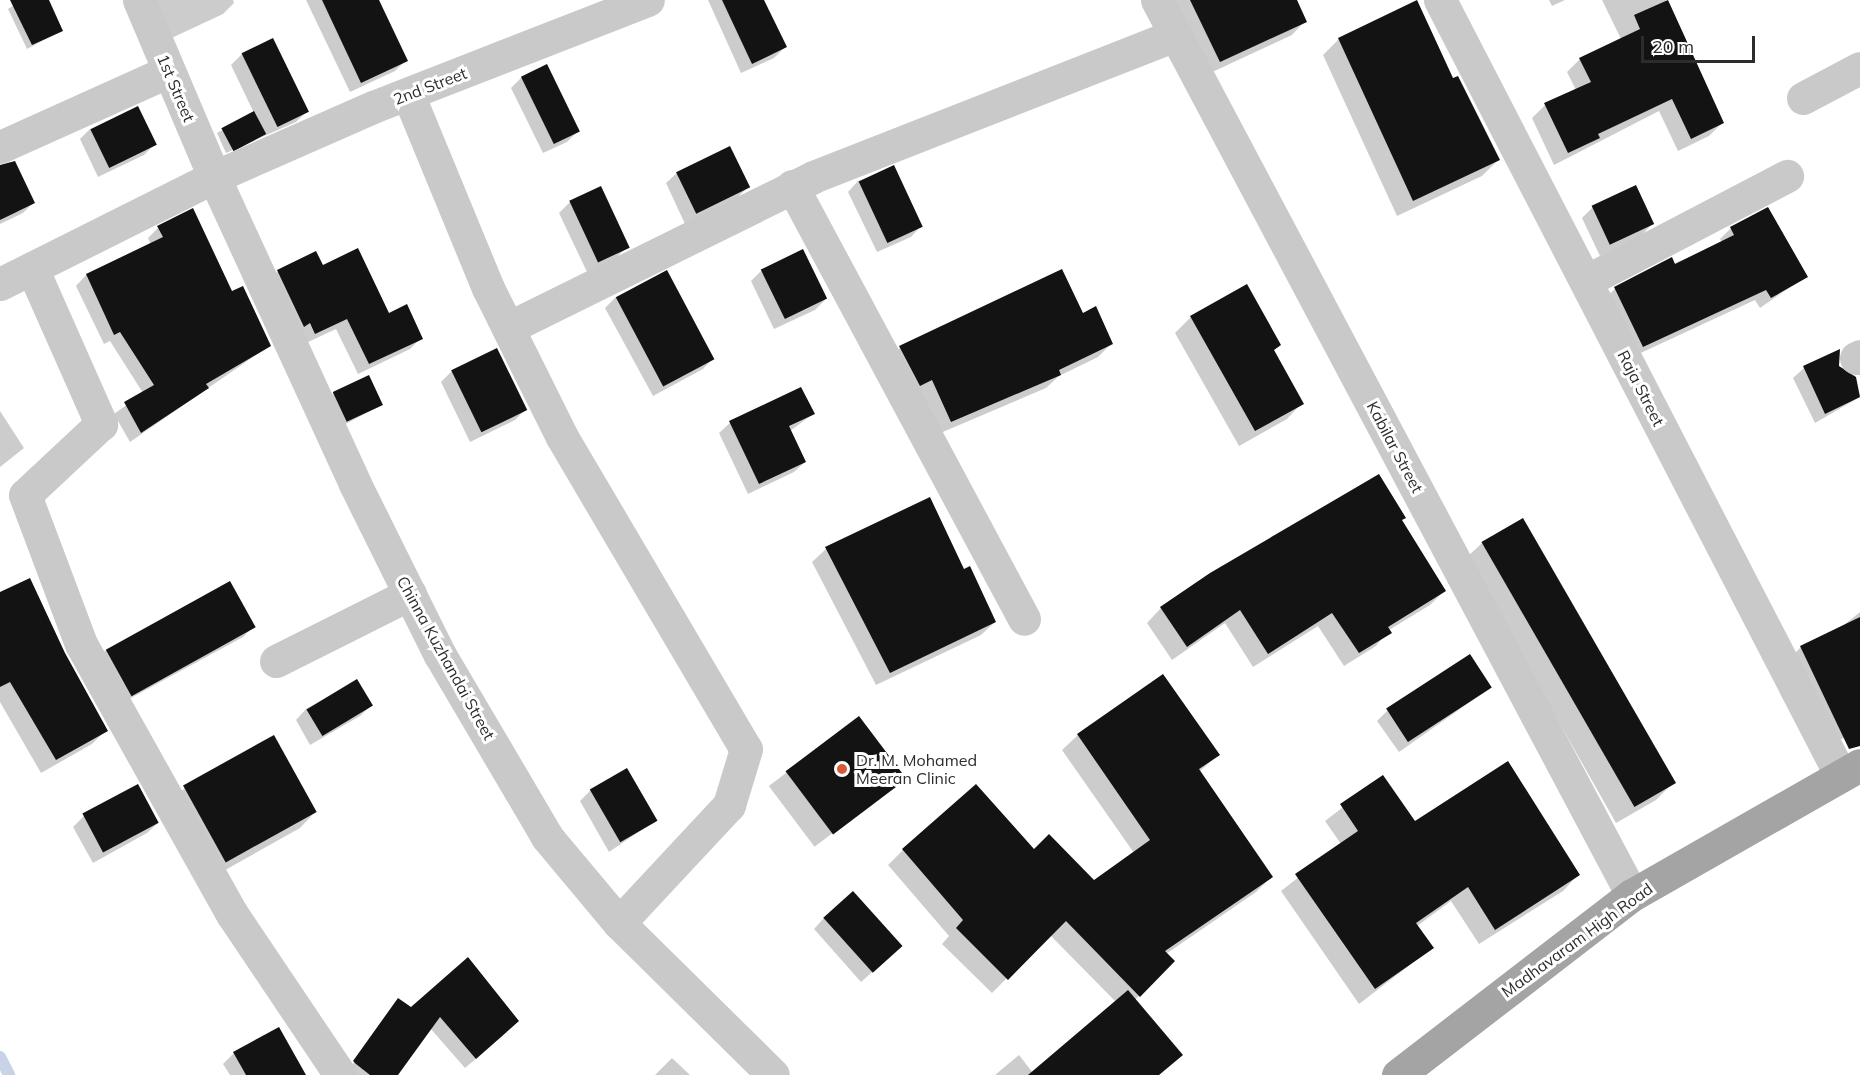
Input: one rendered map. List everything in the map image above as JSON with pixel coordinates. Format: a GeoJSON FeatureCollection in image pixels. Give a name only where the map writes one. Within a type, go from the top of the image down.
{"type":"FeatureCollection","features":[{"type":"Feature","properties":{"kind":"main road","name":"Madhavaram High Road"},"geometry":{"type":"LineString","coordinates":[[1398,1075],[1632,895],[1850,770]]}},
{"type":"Feature","properties":{"kind":"street","name":"1st Street"},"geometry":{"type":"LineString","coordinates":[[139,0],[214,177]]}},
{"type":"Feature","properties":{"kind":"street","name":"2nd Street"},"geometry":{"type":"LineString","coordinates":[[0,284],[214,177],[408,93],[648,0]]}},
{"type":"Feature","properties":{"kind":"street","name":"Kabilar Street"},"geometry":{"type":"LineString","coordinates":[[1157,0],[1632,895]]}},
{"type":"Feature","properties":{"kind":"street","name":"Raja Street"},"geometry":{"type":"LineString","coordinates":[[1440,0],[1586,280],[1850,770]]}},
{"type":"Feature","properties":{"kind":"street"},"geometry":{"type":"LineString","coordinates":[[508,328],[792,186],[1176,35]]}},
{"type":"Feature","properties":{"kind":"street"},"geometry":{"type":"LineString","coordinates":[[1803,98],[1860,68]]}},
{"type":"Feature","properties":{"kind":"street"},"geometry":{"type":"LineString","coordinates":[[0,147],[169,71]]}},
{"type":"Feature","properties":{"kind":"street"},"geometry":{"type":"LineString","coordinates":[[408,93],[508,328],[562,437],[746,749],[729,805],[619,923]]}},
{"type":"Feature","properties":{"kind":"street"},"geometry":{"type":"LineString","coordinates":[[1586,280],[1787,176]]}},
{"type":"Feature","properties":{"kind":"street","name":"Chinna Kuzhandai Street"},"geometry":{"type":"LineString","coordinates":[[214,177],[440,655],[547,837],[619,923],[772,1075]]}},
{"type":"Feature","properties":{"kind":"street"},"geometry":{"type":"LineString","coordinates":[[792,186],[1024,619]]}},
{"type":"Feature","properties":{"kind":"street"},"geometry":{"type":"LineString","coordinates":[[32,268],[101,424],[25,495],[77,633],[231,914],[340,1075]]}},
{"type":"Feature","properties":{"kind":"street"},"geometry":{"type":"LineString","coordinates":[[276,661],[410,594]]}},
{"type":"Feature","properties":{"kind":"building"},"geometry":{"type":"Polygon","coordinates":[[[10,0],[49,0],[63,31],[32,45],[10,0]]]}},
{"type":"Feature","properties":{"kind":"building"},"geometry":{"type":"Polygon","coordinates":[[[322,0],[379,0],[408,61],[361,83],[322,0]]]}},
{"type":"Feature","properties":{"kind":"building"},"geometry":{"type":"Polygon","coordinates":[[[722,0],[764,0],[787,47],[752,64],[722,0]]]}},
{"type":"Feature","properties":{"kind":"building"},"geometry":{"type":"Polygon","coordinates":[[[1190,0],[1297,0],[1307,22],[1220,62],[1190,0]]]}},
{"type":"Feature","properties":{"kind":"building"},"geometry":{"type":"Polygon","coordinates":[[[1417,0],[1453,78],[1458,76],[1500,160],[1413,201],[1338,38],[1417,0]]]}},
{"type":"Feature","properties":{"kind":"building"},"geometry":{"type":"Polygon","coordinates":[[[1668,0],[1724,123],[1691,139],[1672,99],[1598,134],[1600,138],[1568,153],[1544,103],[1591,82],[1579,58],[1640,29],[1634,15],[1668,0]]]}},
{"type":"Feature","properties":{"kind":"building"},"geometry":{"type":"Polygon","coordinates":[[[273,38],[309,112],[277,127],[242,53],[273,38]]]}},
{"type":"Feature","properties":{"kind":"building"},"geometry":{"type":"Polygon","coordinates":[[[547,64],[580,131],[554,144],[521,77],[547,64]]]}},
{"type":"Feature","properties":{"kind":"building"},"geometry":{"type":"Polygon","coordinates":[[[138,106],[157,145],[109,168],[90,129],[138,106]]]}},
{"type":"Feature","properties":{"kind":"building"},"geometry":{"type":"Polygon","coordinates":[[[254,111],[266,134],[234,151],[221,128],[254,111]]]}},
{"type":"Feature","properties":{"kind":"building"},"geometry":{"type":"Polygon","coordinates":[[[730,146],[750,187],[696,214],[676,172],[730,146]]]}},
{"type":"Feature","properties":{"kind":"building"},"geometry":{"type":"Polygon","coordinates":[[[15,161],[35,203],[0,220],[0,165],[15,161]]]}},
{"type":"Feature","properties":{"kind":"building"},"geometry":{"type":"Polygon","coordinates":[[[894,165],[923,227],[887,243],[859,181],[894,165]]]}},
{"type":"Feature","properties":{"kind":"building"},"geometry":{"type":"Polygon","coordinates":[[[1636,185],[1654,224],[1610,245],[1592,206],[1636,185]]]}},
{"type":"Feature","properties":{"kind":"building"},"geometry":{"type":"Polygon","coordinates":[[[601,186],[630,248],[598,262],[569,201],[601,186]]]}},
{"type":"Feature","properties":{"kind":"building"},"geometry":{"type":"Polygon","coordinates":[[[1768,207],[1808,277],[1771,298],[1766,290],[1643,347],[1614,287],[1672,257],[1675,264],[1734,235],[1730,227],[1768,207]]]}},
{"type":"Feature","properties":{"kind":"building"},"geometry":{"type":"Polygon","coordinates":[[[193,208],[232,291],[243,286],[271,346],[206,384],[209,388],[141,433],[124,402],[154,385],[120,332],[114,335],[86,274],[163,237],[157,226],[193,208]]]}},
{"type":"Feature","properties":{"kind":"building"},"geometry":{"type":"Polygon","coordinates":[[[358,248],[389,313],[407,304],[423,339],[369,364],[347,319],[315,334],[310,323],[304,327],[277,270],[316,251],[323,265],[358,248]]]}},
{"type":"Feature","properties":{"kind":"building"},"geometry":{"type":"Polygon","coordinates":[[[803,249],[827,298],[785,319],[761,270],[803,249]]]}},
{"type":"Feature","properties":{"kind":"building"},"geometry":{"type":"Polygon","coordinates":[[[1062,269],[1083,313],[1096,306],[1113,344],[1059,370],[1061,375],[951,422],[932,380],[920,386],[899,346],[1062,269]]]}},
{"type":"Feature","properties":{"kind":"building"},"geometry":{"type":"Polygon","coordinates":[[[667,270],[714,359],[663,386],[616,297],[667,270]]]}},
{"type":"Feature","properties":{"kind":"building"},"geometry":{"type":"Polygon","coordinates":[[[1247,284],[1281,345],[1274,350],[1304,404],[1255,431],[1190,316],[1247,284]]]}},
{"type":"Feature","properties":{"kind":"building"},"geometry":{"type":"Polygon","coordinates":[[[497,348],[527,410],[481,432],[451,370],[497,348]]]}},
{"type":"Feature","properties":{"kind":"building"},"geometry":{"type":"Polygon","coordinates":[[[1840,349],[1839,366],[1856,377],[1860,397],[1825,414],[1803,366],[1840,349]]]}},
{"type":"Feature","properties":{"kind":"building"},"geometry":{"type":"Polygon","coordinates":[[[369,375],[383,405],[347,422],[333,392],[369,375]]]}},
{"type":"Feature","properties":{"kind":"building"},"geometry":{"type":"Polygon","coordinates":[[[801,387],[815,414],[789,426],[806,462],[759,484],[729,421],[801,387]]]}},
{"type":"Feature","properties":{"kind":"building"},"geometry":{"type":"Polygon","coordinates":[[[1379,474],[1406,518],[1402,520],[1446,591],[1388,627],[1392,633],[1359,653],[1332,613],[1268,654],[1240,610],[1187,647],[1160,607],[1210,573],[1379,474]]]}},
{"type":"Feature","properties":{"kind":"building"},"geometry":{"type":"Polygon","coordinates":[[[930,497],[964,569],[970,566],[996,622],[890,673],[825,547],[930,497]]]}},
{"type":"Feature","properties":{"kind":"building"},"geometry":{"type":"Polygon","coordinates":[[[1523,518],[1676,783],[1634,807],[1481,542],[1523,518]]]}},
{"type":"Feature","properties":{"kind":"building"},"geometry":{"type":"Polygon","coordinates":[[[30,578],[65,653],[108,731],[56,760],[10,682],[0,687],[0,592],[30,578]]]}},
{"type":"Feature","properties":{"kind":"building"},"geometry":{"type":"Polygon","coordinates":[[[230,581],[256,627],[131,696],[106,650],[230,581]]]}},
{"type":"Feature","properties":{"kind":"building"},"geometry":{"type":"Polygon","coordinates":[[[1860,617],[1860,746],[1849,749],[1800,646],[1860,617]]]}},
{"type":"Feature","properties":{"kind":"building"},"geometry":{"type":"Polygon","coordinates":[[[1470,654],[1492,688],[1408,742],[1386,708],[1470,654]]]}},
{"type":"Feature","properties":{"kind":"building"},"geometry":{"type":"Polygon","coordinates":[[[1163,674],[1220,755],[1199,769],[1273,877],[1165,951],[1175,961],[1140,997],[1066,921],[1008,980],[956,928],[963,920],[902,849],[976,784],[1034,849],[1049,834],[1094,880],[1150,840],[1077,734],[1163,674]]]}},
{"type":"Feature","properties":{"kind":"building"},"geometry":{"type":"Polygon","coordinates":[[[357,679],[373,706],[322,736],[306,709],[357,679]]]}},
{"type":"Feature","properties":{"kind":"building"},"geometry":{"type":"Polygon","coordinates":[[[859,716],[907,779],[833,834],[786,771],[859,716]]]}},
{"type":"Feature","properties":{"kind":"building"},"geometry":{"type":"Polygon","coordinates":[[[274,735],[317,812],[226,862],[183,785],[274,735]]]}},
{"type":"Feature","properties":{"kind":"building"},"geometry":{"type":"Polygon","coordinates":[[[1508,761],[1580,875],[1495,930],[1468,887],[1416,923],[1434,948],[1375,989],[1295,874],[1358,831],[1340,804],[1383,775],[1415,821],[1508,761]]]}},
{"type":"Feature","properties":{"kind":"building"},"geometry":{"type":"Polygon","coordinates":[[[627,768],[658,821],[620,842],[590,790],[627,768]]]}},
{"type":"Feature","properties":{"kind":"building"},"geometry":{"type":"Polygon","coordinates":[[[138,784],[159,823],[103,852],[82,814],[138,784]]]}},
{"type":"Feature","properties":{"kind":"building"},"geometry":{"type":"Polygon","coordinates":[[[853,891],[903,946],[873,973],[823,918],[853,891]]]}},
{"type":"Feature","properties":{"kind":"building"},"geometry":{"type":"Polygon","coordinates":[[[468,957],[519,1021],[476,1059],[440,1017],[398,1075],[370,1075],[353,1061],[398,998],[411,1007],[468,957]]]}},
{"type":"Feature","properties":{"kind":"building"},"geometry":{"type":"Polygon","coordinates":[[[1128,990],[1183,1055],[1159,1075],[1028,1075],[1128,990]]]}},
{"type":"Feature","properties":{"kind":"building"},"geometry":{"type":"Polygon","coordinates":[[[279,1027],[306,1075],[246,1075],[233,1052],[279,1027]]]}},
{"type":"Feature","properties":{"kind":"waterway"},"geometry":{"type":"LineString","coordinates":[[0,1057],[9,1075]]}},
{"type":"Feature","properties":{"kind":"place","name":"Dr. M. Mohamed Meeran Clinic"},"geometry":{"type":"Point","coordinates":[842,769]}}]}
